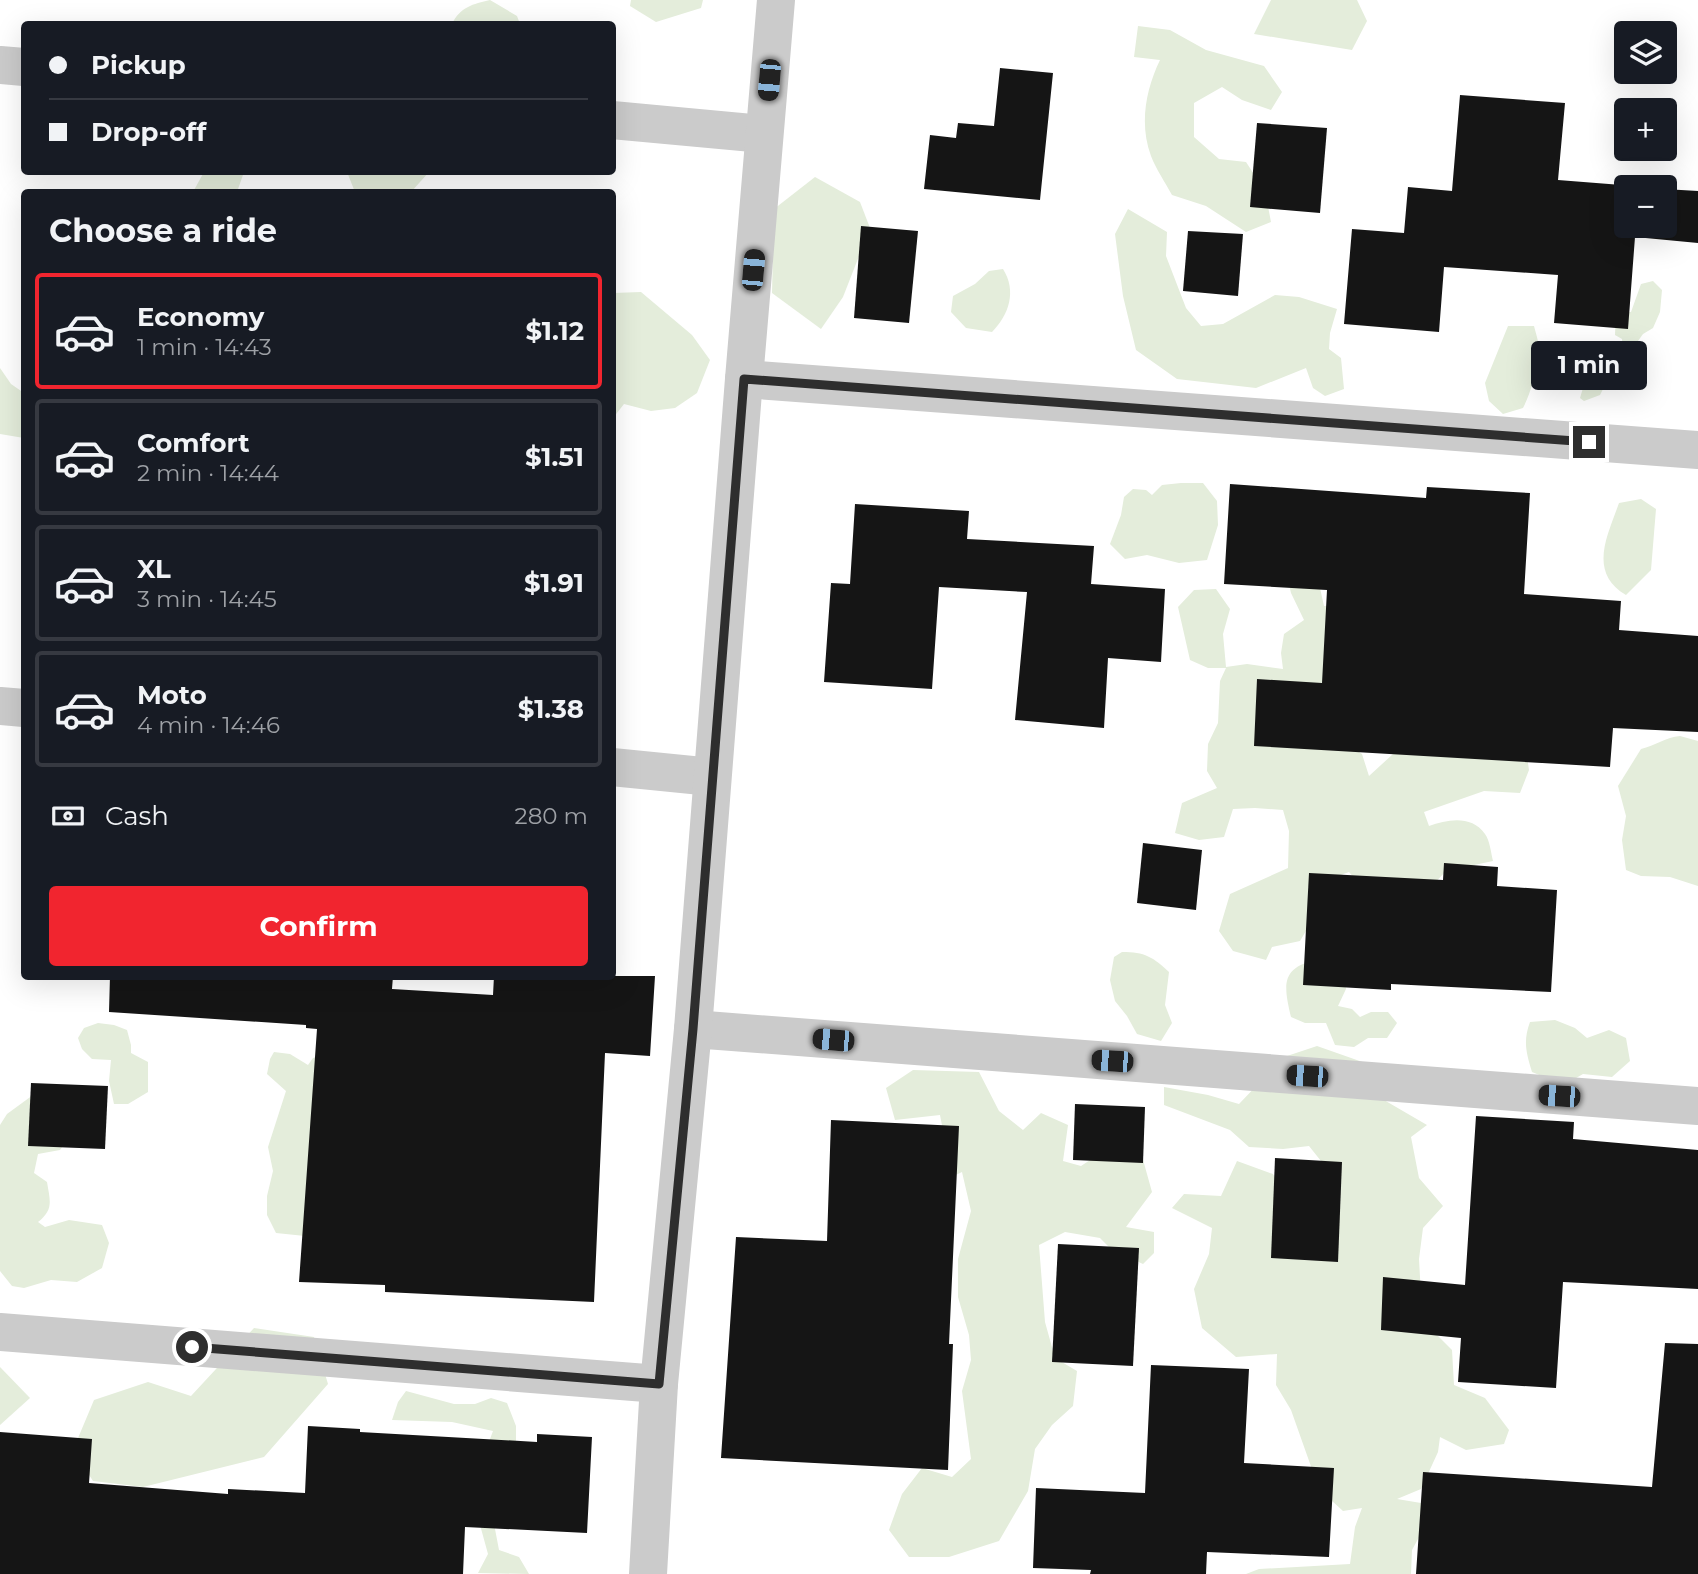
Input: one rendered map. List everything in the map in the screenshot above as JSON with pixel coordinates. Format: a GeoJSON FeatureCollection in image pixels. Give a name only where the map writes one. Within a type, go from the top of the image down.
{"type":"FeatureCollection","features":[{"type":"Feature","properties":{"kind":"street"},"geometry":{"type":"LineString","coordinates":[[648,1574],[659,1384],[693,1029],[776,0]]}},
{"type":"Feature","properties":{"kind":"street"},"geometry":{"type":"LineString","coordinates":[[0,65],[21,68]]}},
{"type":"Feature","properties":{"kind":"street"},"geometry":{"type":"LineString","coordinates":[[616,120],[764,134]]}},
{"type":"Feature","properties":{"kind":"street"},"geometry":{"type":"LineString","coordinates":[[744,379],[1698,450]]}},
{"type":"Feature","properties":{"kind":"street"},"geometry":{"type":"LineString","coordinates":[[0,706],[21,708]]}},
{"type":"Feature","properties":{"kind":"street"},"geometry":{"type":"LineString","coordinates":[[616,767],[712,776]]}},
{"type":"Feature","properties":{"kind":"street"},"geometry":{"type":"LineString","coordinates":[[693,1029],[1698,1106]]}},
{"type":"Feature","properties":{"kind":"street"},"geometry":{"type":"LineString","coordinates":[[0,1332],[659,1384]]}},
{"type":"Feature","properties":{"kind":"green space"},"geometry":{"type":"Polygon","coordinates":[[[490,0],[517,16],[519,21],[454,21],[463,10],[490,0]]]}},
{"type":"Feature","properties":{"kind":"green space"},"geometry":{"type":"Polygon","coordinates":[[[631,0],[703,0],[701,8],[656,22],[630,6],[631,0]]]}},
{"type":"Feature","properties":{"kind":"green space"},"geometry":{"type":"Polygon","coordinates":[[[1271,0],[1357,0],[1367,21],[1352,50],[1254,34],[1271,0]]]}},
{"type":"Feature","properties":{"kind":"green space"},"geometry":{"type":"Polygon","coordinates":[[[1138,26],[1170,30],[1206,50],[1264,66],[1282,92],[1271,110],[1242,100],[1222,87],[1194,103],[1194,137],[1219,159],[1246,162],[1265,191],[1271,222],[1246,232],[1206,206],[1172,195],[1151,156],[1145,132],[1148,95],[1160,60],[1134,57],[1138,26]]]}},
{"type":"Feature","properties":{"kind":"green space"},"geometry":{"type":"Polygon","coordinates":[[[202,175],[243,175],[238,189],[195,189],[202,175]]]}},
{"type":"Feature","properties":{"kind":"green space"},"geometry":{"type":"Polygon","coordinates":[[[348,175],[426,175],[414,189],[354,189],[348,175]]]}},
{"type":"Feature","properties":{"kind":"green space"},"geometry":{"type":"Polygon","coordinates":[[[815,177],[860,202],[870,228],[843,297],[821,329],[772,293],[774,209],[815,177]]]}},
{"type":"Feature","properties":{"kind":"green space"},"geometry":{"type":"Polygon","coordinates":[[[1128,209],[1167,232],[1166,256],[1186,308],[1201,326],[1223,324],[1275,295],[1299,297],[1337,309],[1330,333],[1329,349],[1341,358],[1344,389],[1325,396],[1313,388],[1306,368],[1256,388],[1177,379],[1136,350],[1123,296],[1115,234],[1128,209]]]}},
{"type":"Feature","properties":{"kind":"green space"},"geometry":{"type":"Polygon","coordinates":[[[1003,269],[1010,286],[1010,294],[1003,318],[992,332],[966,328],[951,312],[953,296],[975,284],[989,271],[1003,269]]]}},
{"type":"Feature","properties":{"kind":"green space"},"geometry":{"type":"Polygon","coordinates":[[[1653,281],[1662,290],[1660,312],[1653,328],[1643,334],[1633,348],[1633,373],[1612,371],[1600,395],[1584,401],[1580,398],[1583,388],[1597,371],[1598,363],[1606,356],[1623,349],[1622,339],[1615,335],[1616,311],[1631,312],[1641,284],[1653,281]]]}},
{"type":"Feature","properties":{"kind":"green space"},"geometry":{"type":"Polygon","coordinates":[[[641,292],[692,335],[710,360],[697,393],[675,408],[651,411],[624,404],[616,414],[616,293],[641,292]]]}},
{"type":"Feature","properties":{"kind":"green space"},"geometry":{"type":"Polygon","coordinates":[[[1508,326],[1534,326],[1539,354],[1533,382],[1523,408],[1503,414],[1489,401],[1485,383],[1508,326]]]}},
{"type":"Feature","properties":{"kind":"green space"},"geometry":{"type":"Polygon","coordinates":[[[0,368],[11,384],[21,391],[21,438],[0,434],[0,368]]]}},
{"type":"Feature","properties":{"kind":"green space"},"geometry":{"type":"Polygon","coordinates":[[[1203,483],[1217,501],[1218,525],[1207,560],[1179,563],[1147,555],[1125,559],[1110,544],[1121,515],[1124,497],[1133,489],[1146,490],[1152,495],[1162,485],[1203,483]]]}},
{"type":"Feature","properties":{"kind":"green space"},"geometry":{"type":"Polygon","coordinates":[[[1641,499],[1656,509],[1651,570],[1626,595],[1614,586],[1607,576],[1604,553],[1619,503],[1641,499]]]}},
{"type":"Feature","properties":{"kind":"green space"},"geometry":{"type":"Polygon","coordinates":[[[1281,550],[1318,579],[1324,606],[1338,605],[1335,736],[1362,754],[1369,776],[1393,754],[1526,749],[1529,770],[1520,793],[1484,791],[1424,812],[1429,826],[1459,820],[1480,828],[1488,840],[1493,861],[1446,871],[1429,889],[1369,895],[1349,872],[1308,887],[1313,919],[1300,941],[1272,947],[1266,960],[1233,951],[1219,931],[1230,894],[1288,868],[1289,831],[1283,810],[1233,809],[1224,837],[1199,840],[1175,833],[1182,803],[1217,788],[1207,771],[1208,744],[1218,723],[1220,681],[1226,668],[1208,668],[1190,660],[1178,607],[1194,590],[1216,589],[1230,609],[1223,634],[1226,667],[1247,664],[1283,669],[1281,653],[1284,634],[1304,620],[1291,593],[1281,550]]]}},
{"type":"Feature","properties":{"kind":"green space"},"geometry":{"type":"Polygon","coordinates":[[[1680,736],[1698,741],[1698,886],[1670,877],[1641,876],[1626,870],[1622,840],[1626,816],[1618,786],[1641,749],[1680,736]]]}},
{"type":"Feature","properties":{"kind":"green space"},"geometry":{"type":"Polygon","coordinates":[[[1122,952],[1148,956],[1169,972],[1165,1005],[1172,1023],[1161,1041],[1137,1034],[1115,1001],[1110,980],[1114,957],[1122,952]]]}},
{"type":"Feature","properties":{"kind":"green space"},"geometry":{"type":"Polygon","coordinates":[[[1320,959],[1344,976],[1346,989],[1338,1006],[1352,1009],[1360,1017],[1371,1012],[1388,1012],[1397,1023],[1387,1038],[1368,1038],[1354,1047],[1335,1045],[1326,1023],[1305,1023],[1291,1017],[1286,986],[1288,978],[1298,967],[1320,959]]]}},
{"type":"Feature","properties":{"kind":"green space"},"geometry":{"type":"Polygon","coordinates":[[[1555,1020],[1575,1028],[1587,1038],[1609,1030],[1626,1038],[1630,1061],[1612,1077],[1583,1074],[1564,1085],[1532,1072],[1526,1047],[1530,1022],[1555,1020]]]}},
{"type":"Feature","properties":{"kind":"green space"},"geometry":{"type":"Polygon","coordinates":[[[98,1023],[127,1030],[131,1053],[148,1062],[148,1092],[128,1104],[114,1104],[109,1081],[111,1060],[92,1059],[82,1049],[78,1038],[84,1028],[98,1023]]]}},
{"type":"Feature","properties":{"kind":"green space"},"geometry":{"type":"Polygon","coordinates":[[[1317,1046],[1371,1065],[1384,1100],[1427,1125],[1411,1137],[1419,1178],[1443,1206],[1423,1228],[1419,1259],[1421,1295],[1431,1329],[1452,1350],[1454,1385],[1485,1398],[1509,1430],[1504,1444],[1466,1450],[1440,1437],[1438,1452],[1421,1489],[1397,1499],[1427,1504],[1424,1528],[1412,1550],[1411,1574],[1246,1574],[1259,1569],[1350,1564],[1355,1527],[1362,1508],[1343,1511],[1319,1489],[1291,1410],[1276,1385],[1277,1354],[1236,1357],[1202,1328],[1194,1289],[1209,1254],[1212,1228],[1172,1208],[1184,1194],[1221,1196],[1237,1161],[1273,1174],[1287,1199],[1321,1161],[1309,1146],[1283,1149],[1249,1147],[1230,1130],[1164,1105],[1164,1087],[1239,1104],[1284,1057],[1317,1046]]]}},
{"type":"Feature","properties":{"kind":"green space"},"geometry":{"type":"Polygon","coordinates":[[[274,1052],[290,1054],[308,1065],[313,1058],[322,1055],[305,1236],[276,1233],[267,1215],[267,1196],[273,1171],[268,1147],[286,1091],[267,1074],[274,1052]]]}},
{"type":"Feature","properties":{"kind":"green space"},"geometry":{"type":"Polygon","coordinates":[[[913,1070],[979,1072],[999,1111],[1023,1130],[1041,1113],[1068,1125],[1063,1161],[1081,1166],[1116,1143],[1140,1149],[1152,1192],[1126,1227],[1154,1232],[1154,1253],[1143,1264],[1112,1250],[1100,1238],[1065,1232],[1039,1245],[1045,1322],[1055,1358],[1077,1371],[1073,1406],[1052,1425],[1035,1449],[1028,1491],[999,1541],[949,1557],[909,1557],[889,1530],[902,1494],[922,1468],[952,1477],[971,1459],[962,1391],[971,1360],[969,1335],[958,1297],[958,1259],[971,1211],[962,1172],[937,1184],[945,1141],[940,1115],[895,1120],[886,1088],[913,1070]]]}},
{"type":"Feature","properties":{"kind":"green space"},"geometry":{"type":"Polygon","coordinates":[[[33,1095],[71,1135],[60,1150],[38,1154],[34,1173],[47,1182],[50,1200],[47,1213],[38,1222],[45,1227],[69,1220],[102,1225],[109,1243],[102,1268],[77,1282],[51,1280],[24,1288],[12,1286],[0,1271],[0,1125],[7,1114],[33,1095]]]}},
{"type":"Feature","properties":{"kind":"green space"},"geometry":{"type":"Polygon","coordinates":[[[254,1328],[314,1337],[328,1384],[264,1457],[143,1487],[93,1481],[73,1450],[94,1400],[148,1382],[191,1396],[254,1328]]]}},
{"type":"Feature","properties":{"kind":"green space"},"geometry":{"type":"Polygon","coordinates":[[[0,1367],[30,1398],[0,1425],[0,1367]]]}},
{"type":"Feature","properties":{"kind":"green space"},"geometry":{"type":"Polygon","coordinates":[[[406,1391],[454,1404],[475,1404],[491,1398],[507,1403],[516,1426],[516,1454],[495,1529],[499,1550],[519,1557],[529,1574],[478,1573],[488,1554],[477,1514],[481,1463],[493,1431],[452,1422],[392,1420],[398,1402],[406,1391]]]}},
{"type":"Feature","properties":{"kind":"building"},"geometry":{"type":"Polygon","coordinates":[[[1000,68],[1053,73],[1040,200],[924,189],[930,135],[956,138],[958,123],[994,126],[1000,68]]]}},
{"type":"Feature","properties":{"kind":"building"},"geometry":{"type":"Polygon","coordinates":[[[1460,95],[1565,103],[1558,180],[1614,184],[1614,238],[1635,238],[1628,329],[1554,323],[1558,275],[1444,267],[1439,332],[1344,324],[1352,229],[1404,233],[1408,187],[1452,191],[1460,95]]]}},
{"type":"Feature","properties":{"kind":"building"},"geometry":{"type":"Polygon","coordinates":[[[1257,123],[1327,128],[1320,213],[1250,207],[1257,123]]]}},
{"type":"Feature","properties":{"kind":"building"},"geometry":{"type":"Polygon","coordinates":[[[1677,190],[1698,191],[1698,243],[1646,238],[1677,238],[1677,190]]]}},
{"type":"Feature","properties":{"kind":"building"},"geometry":{"type":"Polygon","coordinates":[[[861,226],[918,231],[909,323],[854,318],[861,226]]]}},
{"type":"Feature","properties":{"kind":"building"},"geometry":{"type":"Polygon","coordinates":[[[1188,231],[1243,234],[1238,296],[1183,291],[1188,231]]]}},
{"type":"Feature","properties":{"kind":"building"},"geometry":{"type":"Polygon","coordinates":[[[1230,484],[1426,498],[1427,487],[1530,493],[1524,594],[1621,601],[1619,630],[1698,636],[1698,732],[1613,728],[1610,767],[1254,746],[1257,679],[1322,683],[1327,590],[1224,584],[1230,484]]]}},
{"type":"Feature","properties":{"kind":"building"},"geometry":{"type":"Polygon","coordinates":[[[855,504],[969,511],[967,539],[1094,546],[1091,584],[1165,589],[1161,662],[1108,658],[1104,728],[1015,720],[1027,592],[939,587],[932,689],[824,682],[831,583],[850,584],[855,504]]]}},
{"type":"Feature","properties":{"kind":"building"},"geometry":{"type":"Polygon","coordinates":[[[1143,843],[1202,850],[1196,910],[1137,903],[1143,843]]]}},
{"type":"Feature","properties":{"kind":"building"},"geometry":{"type":"Polygon","coordinates":[[[1444,863],[1498,867],[1497,886],[1557,890],[1551,992],[1391,984],[1391,990],[1303,985],[1309,873],[1443,880],[1444,863]]]}},
{"type":"Feature","properties":{"kind":"building"},"geometry":{"type":"Polygon","coordinates":[[[616,976],[655,976],[650,1056],[605,1053],[594,1302],[385,1292],[385,1285],[299,1282],[317,1029],[306,1028],[306,1025],[109,1012],[110,980],[393,980],[392,989],[493,995],[494,980],[616,980],[616,976]]]}},
{"type":"Feature","properties":{"kind":"building"},"geometry":{"type":"Polygon","coordinates":[[[31,1083],[108,1086],[105,1149],[28,1146],[31,1083]]]}},
{"type":"Feature","properties":{"kind":"building"},"geometry":{"type":"Polygon","coordinates":[[[1075,1104],[1145,1107],[1143,1163],[1073,1160],[1075,1104]]]}},
{"type":"Feature","properties":{"kind":"building"},"geometry":{"type":"Polygon","coordinates":[[[1476,1116],[1574,1122],[1573,1139],[1698,1150],[1698,1289],[1563,1282],[1556,1388],[1458,1382],[1461,1338],[1381,1330],[1383,1277],[1465,1285],[1476,1116]]]}},
{"type":"Feature","properties":{"kind":"building"},"geometry":{"type":"Polygon","coordinates":[[[831,1120],[959,1126],[949,1344],[953,1344],[948,1470],[721,1458],[736,1237],[827,1241],[831,1120]]]}},
{"type":"Feature","properties":{"kind":"building"},"geometry":{"type":"Polygon","coordinates":[[[1275,1158],[1342,1162],[1338,1262],[1271,1258],[1275,1158]]]}},
{"type":"Feature","properties":{"kind":"building"},"geometry":{"type":"Polygon","coordinates":[[[1058,1244],[1139,1248],[1133,1366],[1052,1362],[1058,1244]]]}},
{"type":"Feature","properties":{"kind":"building"},"geometry":{"type":"Polygon","coordinates":[[[1665,1343],[1698,1344],[1698,1574],[1416,1574],[1423,1472],[1652,1487],[1665,1343]]]}},
{"type":"Feature","properties":{"kind":"building"},"geometry":{"type":"Polygon","coordinates":[[[1151,1365],[1249,1369],[1244,1463],[1334,1468],[1329,1557],[1207,1552],[1206,1574],[1090,1574],[1091,1570],[1033,1568],[1036,1488],[1145,1493],[1151,1365]]]}},
{"type":"Feature","properties":{"kind":"building"},"geometry":{"type":"Polygon","coordinates":[[[308,1426],[360,1429],[360,1432],[537,1442],[537,1434],[592,1437],[587,1533],[465,1527],[463,1574],[0,1574],[0,1432],[92,1439],[89,1483],[228,1494],[228,1489],[305,1493],[308,1426]]]}},
{"type":"Feature","properties":{"kind":"route"},"geometry":{"type":"LineString","coordinates":[[192,1347],[659,1384],[693,1029],[744,379],[1589,442]]}}]}
